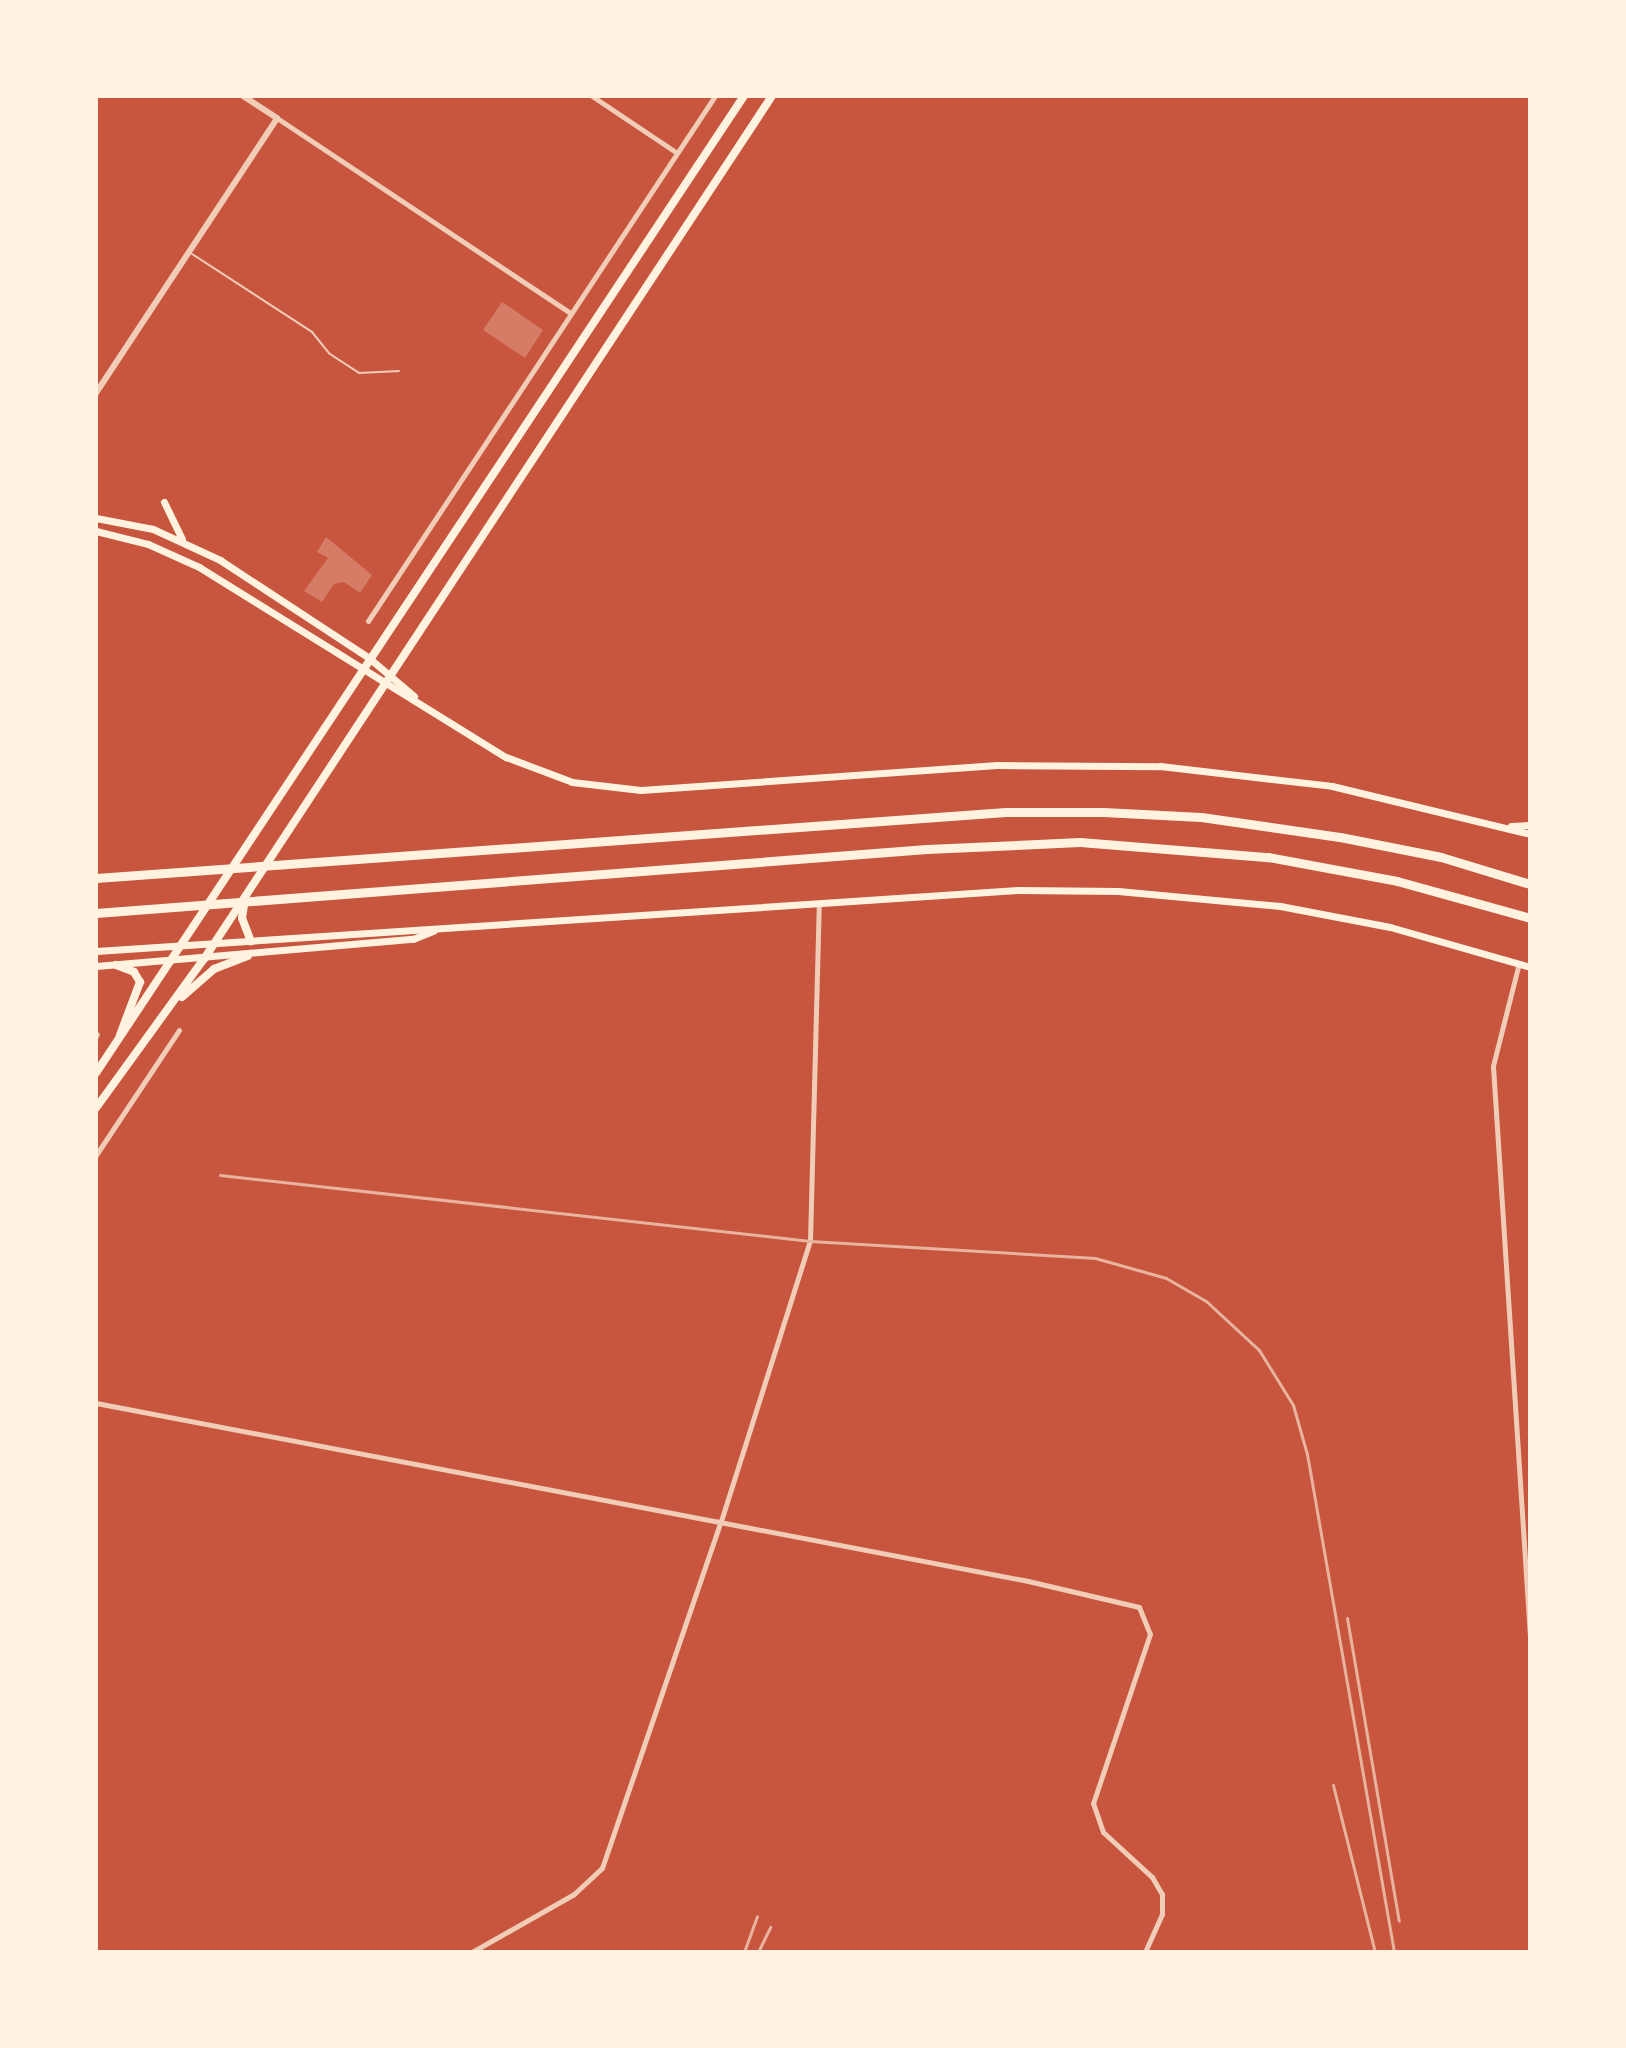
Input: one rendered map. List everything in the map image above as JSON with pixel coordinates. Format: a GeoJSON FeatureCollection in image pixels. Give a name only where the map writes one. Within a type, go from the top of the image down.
{"type":"FeatureCollection","features":[{"type":"Feature","properties":{"kind":"highway"},"geometry":{"type":"LineString","coordinates":[[96,878],[1006,812],[1103,812],[1201,817],[1340,837],[1441,857],[1530,884]]}},
{"type":"Feature","properties":{"kind":"highway"},"geometry":{"type":"LineString","coordinates":[[96,913],[927,849],[1080,842],[1200,849],[1326,867],[1530,918]]}},
{"type":"Feature","properties":{"kind":"main road"},"geometry":{"type":"LineString","coordinates":[[96,1073],[744,96]]}},
{"type":"Feature","properties":{"kind":"main road"},"geometry":{"type":"LineString","coordinates":[[96,1108],[204,959],[275,846],[393,675],[772,96]]}},
{"type":"Feature","properties":{"kind":"main road"},"geometry":{"type":"LineString","coordinates":[[164,502],[173,527],[186,542],[369,658],[393,675],[418,700]]}},
{"type":"Feature","properties":{"kind":"main road"},"geometry":{"type":"LineString","coordinates":[[96,518],[186,542]]}},
{"type":"Feature","properties":{"kind":"main road"},"geometry":{"type":"LineString","coordinates":[[96,531],[148,544],[199,567],[360,671],[418,700],[526,767],[613,789],[997,765],[1146,766],[1332,786],[1530,834]]}},
{"type":"Feature","properties":{"kind":"main road"},"geometry":{"type":"LineString","coordinates":[[1501,825],[1530,825]]}},
{"type":"Feature","properties":{"kind":"main road"},"geometry":{"type":"LineString","coordinates":[[96,951],[182,945],[217,939],[251,941],[435,930],[1019,890],[1199,897],[1280,906],[1390,927],[1530,967]]}},
{"type":"Feature","properties":{"kind":"main road"},"geometry":{"type":"LineString","coordinates":[[247,891],[242,918],[251,941]]}},
{"type":"Feature","properties":{"kind":"main road"},"geometry":{"type":"LineString","coordinates":[[96,966],[248,956],[413,939],[435,930]]}},
{"type":"Feature","properties":{"kind":"main road"},"geometry":{"type":"LineString","coordinates":[[353,933],[354,945]]}},
{"type":"Feature","properties":{"kind":"main road"},"geometry":{"type":"LineString","coordinates":[[171,1006],[214,969],[248,956]]}},
{"type":"Feature","properties":{"kind":"main road"},"geometry":{"type":"LineString","coordinates":[[116,965],[134,972],[140,982],[120,1036]]}},
{"type":"Feature","properties":{"kind":"street"},"geometry":{"type":"LineString","coordinates":[[243,96],[571,313]]}},
{"type":"Feature","properties":{"kind":"street"},"geometry":{"type":"LineString","coordinates":[[592,96],[677,153]]}},
{"type":"Feature","properties":{"kind":"street"},"geometry":{"type":"LineString","coordinates":[[368,621],[715,96]]}},
{"type":"Feature","properties":{"kind":"street"},"geometry":{"type":"LineString","coordinates":[[96,393],[277,118]]}},
{"type":"Feature","properties":{"kind":"street"},"geometry":{"type":"LineString","coordinates":[[472,1952],[574,1894],[602,1868],[721,1521],[810,1241],[819,903]]}},
{"type":"Feature","properties":{"kind":"street"},"geometry":{"type":"LineString","coordinates":[[1519,963],[1493,1066],[1530,1636]]}},
{"type":"Feature","properties":{"kind":"street"},"geometry":{"type":"LineString","coordinates":[[96,1155],[179,1030]]}},
{"type":"Feature","properties":{"kind":"street"},"geometry":{"type":"LineString","coordinates":[[96,1403],[1124,1601],[1145,1612],[1150,1634],[1093,1803],[1103,1832],[1152,1877],[1162,1894],[1162,1914],[1145,1952]]}},
{"type":"Feature","properties":{"kind":"lane"},"geometry":{"type":"LineString","coordinates":[[188,252],[312,332],[330,354],[359,373],[399,371]]}},
{"type":"Feature","properties":{"kind":"building"},"geometry":{"type":"Polygon","coordinates":[[[502,302],[543,330],[525,358],[483,330],[502,302]]]}},
{"type":"Feature","properties":{"kind":"building"},"geometry":{"type":"Polygon","coordinates":[[[326,537],[372,575],[360,593],[344,582],[334,584],[322,602],[304,591],[328,558],[317,552],[326,537]]]}},
{"type":"Feature","properties":{"kind":"railway"},"geometry":{"type":"LineString","coordinates":[[220,1175],[810,1241],[1095,1258],[1166,1278],[1206,1301],[1259,1350],[1293,1405],[1307,1454],[1394,1952]]}},
{"type":"Feature","properties":{"kind":"railway"},"geometry":{"type":"LineString","coordinates":[[1347,1618],[1399,1921]]}},
{"type":"Feature","properties":{"kind":"railway"},"geometry":{"type":"LineString","coordinates":[[1333,1785],[1375,1952]]}},
{"type":"Feature","properties":{"kind":"railway"},"geometry":{"type":"LineString","coordinates":[[744,1952],[757,1916]]}},
{"type":"Feature","properties":{"kind":"railway"},"geometry":{"type":"LineString","coordinates":[[758,1952],[770,1927]]}}]}
